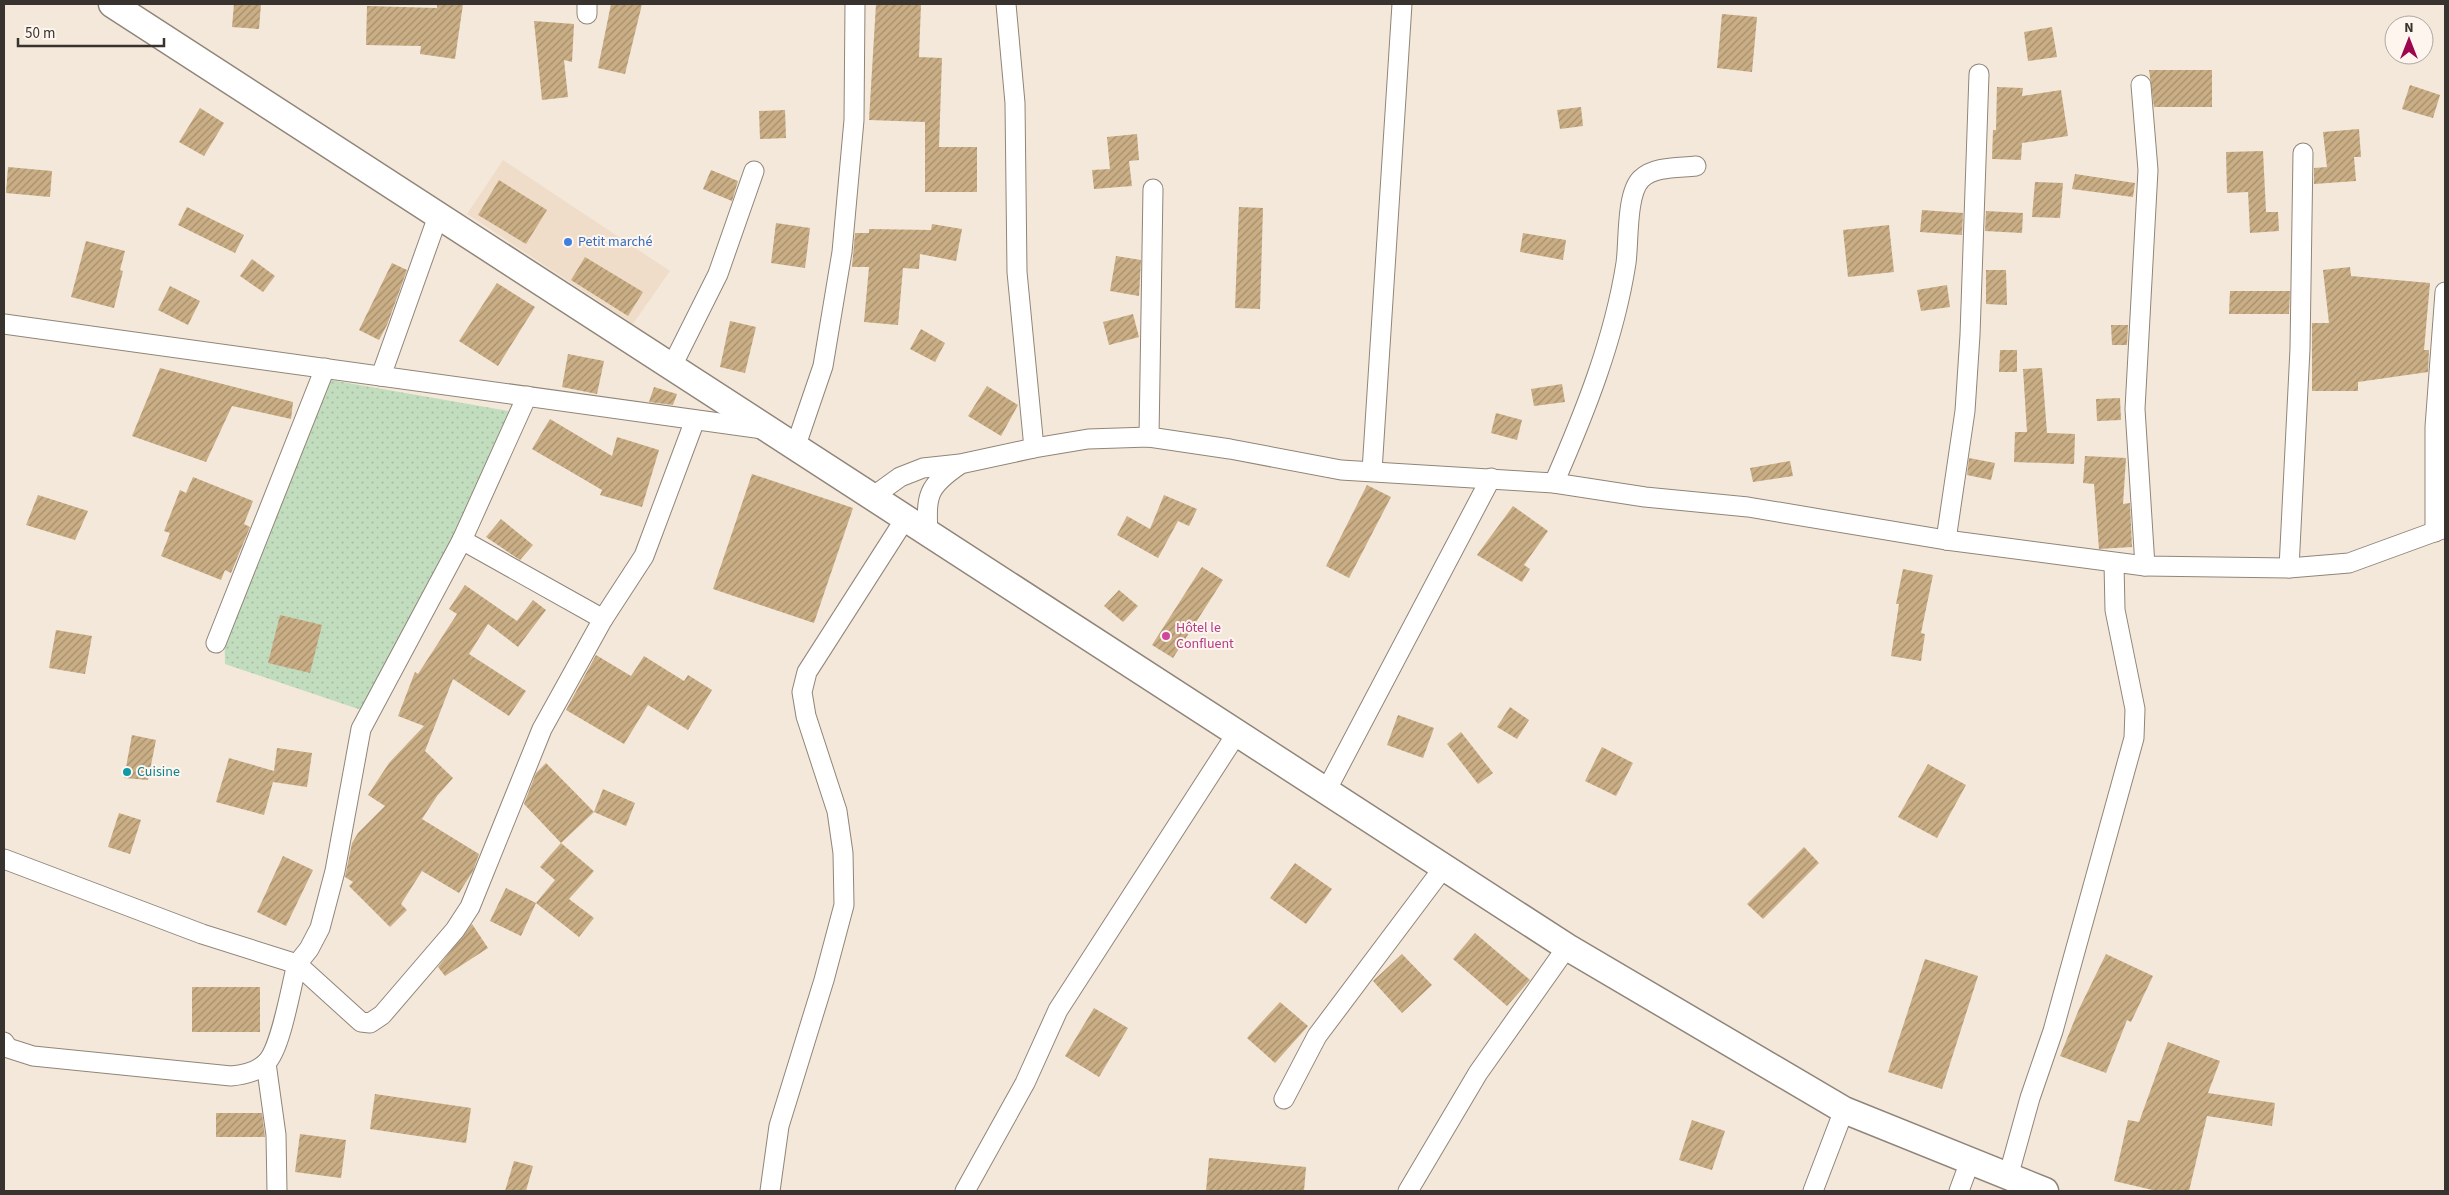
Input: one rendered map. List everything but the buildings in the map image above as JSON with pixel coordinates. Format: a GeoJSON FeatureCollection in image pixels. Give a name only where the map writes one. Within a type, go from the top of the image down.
{"type":"FeatureCollection","features":[{"type":"Feature","properties":{"kind":"street"},"geometry":{"type":"LineString","coordinates":[[112,4],[871,498],[1567,947],[1844,1110],[2044,1191]]}},
{"type":"Feature","properties":{"kind":"street"},"geometry":{"type":"LineString","coordinates":[[795,448],[823,366],[842,252],[854,120],[855,4]]}},
{"type":"Feature","properties":{"kind":"street"},"geometry":{"type":"LineString","coordinates":[[1006,4],[1014,103],[1017,272],[1034,448]]}},
{"type":"Feature","properties":{"kind":"street"},"geometry":{"type":"LineString","coordinates":[[1372,471],[1402,4]]}},
{"type":"Feature","properties":{"kind":"street"},"geometry":{"type":"LineString","coordinates":[[1946,540],[1965,401],[1980,74]]}},
{"type":"Feature","properties":{"kind":"street"},"geometry":{"type":"LineString","coordinates":[[2141,85],[2148,170],[2135,409],[2145,566]]}},
{"type":"Feature","properties":{"kind":"street"},"geometry":{"type":"LineString","coordinates":[[2289,568],[2300,349],[2303,153]]}},
{"type":"Feature","properties":{"kind":"street"},"geometry":{"type":"LineString","coordinates":[[1554,483],[1584,415],[1609,338],[1626,264],[1633,196],[1636,188],[1640,180],[1650,172],[1696,166]]}},
{"type":"Feature","properties":{"kind":"street"},"geometry":{"type":"LineString","coordinates":[[672,368],[718,274],[754,171]]}},
{"type":"Feature","properties":{"kind":"street"},"geometry":{"type":"LineString","coordinates":[[1149,437],[1153,189]]}},
{"type":"Feature","properties":{"kind":"street"},"geometry":{"type":"LineString","coordinates":[[381,376],[438,216]]}},
{"type":"Feature","properties":{"kind":"street"},"geometry":{"type":"LineString","coordinates":[[871,498],[900,477],[923,468],[960,464],[1034,448],[1088,439],[1149,437],[1230,449],[1308,466],[1554,483],[1645,497],[1748,507],[1946,540],[2114,563],[2145,566],[2289,568],[2348,563],[2440,530],[2435,427],[2445,292]]}},
{"type":"Feature","properties":{"kind":"street"},"geometry":{"type":"LineString","coordinates":[[4,324],[767,429]]}},
{"type":"Feature","properties":{"kind":"street"},"geometry":{"type":"LineString","coordinates":[[216,643],[326,368]]}},
{"type":"Feature","properties":{"kind":"street"},"geometry":{"type":"LineString","coordinates":[[4,1042],[8,1048],[33,1056],[231,1076],[247,1074],[266,1063],[275,1048],[297,964],[309,949],[320,928],[335,871],[361,729],[462,540],[527,396]]}},
{"type":"Feature","properties":{"kind":"street"},"geometry":{"type":"LineString","coordinates":[[4,859],[202,934],[297,964],[360,1022],[370,1022],[382,1015],[455,930],[470,907],[542,728],[603,619],[644,556],[696,420]]}},
{"type":"Feature","properties":{"kind":"street"},"geometry":{"type":"LineString","coordinates":[[928,534],[927,511],[930,493],[937,480],[960,464]]}},
{"type":"Feature","properties":{"kind":"street"},"geometry":{"type":"LineString","coordinates":[[1326,791],[1491,478]]}},
{"type":"Feature","properties":{"kind":"street"},"geometry":{"type":"LineString","coordinates":[[770,1191],[779,1126],[824,980],[844,904],[843,853],[837,811],[806,716],[802,692],[807,672],[904,519]]}},
{"type":"Feature","properties":{"kind":"street"},"geometry":{"type":"LineString","coordinates":[[462,540],[603,619]]}},
{"type":"Feature","properties":{"kind":"street"},"geometry":{"type":"LineString","coordinates":[[2008,1177],[2030,1098],[2054,1031],[2134,738],[2135,709],[2115,610],[2114,563]]}},
{"type":"Feature","properties":{"kind":"street"},"geometry":{"type":"LineString","coordinates":[[966,1191],[1025,1083],[1058,1010],[1237,733]]}},
{"type":"Feature","properties":{"kind":"street"},"geometry":{"type":"LineString","coordinates":[[1284,1099],[1317,1036],[1444,867]]}},
{"type":"Feature","properties":{"kind":"street"},"geometry":{"type":"LineString","coordinates":[[1408,1191],[1478,1073],[1567,947]]}},
{"type":"Feature","properties":{"kind":"street"},"geometry":{"type":"LineString","coordinates":[[266,1063],[276,1136],[277,1191]]}},
{"type":"Feature","properties":{"kind":"street"},"geometry":{"type":"LineString","coordinates":[[1813,1191],[1844,1110]]}},
{"type":"Feature","properties":{"kind":"street"},"geometry":{"type":"LineString","coordinates":[[1959,1191],[1970,1161]]}},
{"type":"Feature","properties":{"kind":"shaded area","name":"Petit marché"},"geometry":{"type":"Polygon","coordinates":[[[503,160],[670,271],[633,324],[467,214],[503,160]]]}},
{"type":"Feature","properties":{"kind":"green space"},"geometry":{"type":"Polygon","coordinates":[[[319,378],[514,412],[370,713],[225,664],[224,611],[319,378]]]}},
{"type":"Feature","properties":{"kind":"place","name":"Petit marché"},"geometry":{"type":"Point","coordinates":[568,242]}},
{"type":"Feature","properties":{"kind":"place","name":"Hôtel le Confluent"},"geometry":{"type":"Point","coordinates":[1166,636]}},
{"type":"Feature","properties":{"kind":"place","name":"Cuisine"},"geometry":{"type":"Point","coordinates":[127,772]}}]}
